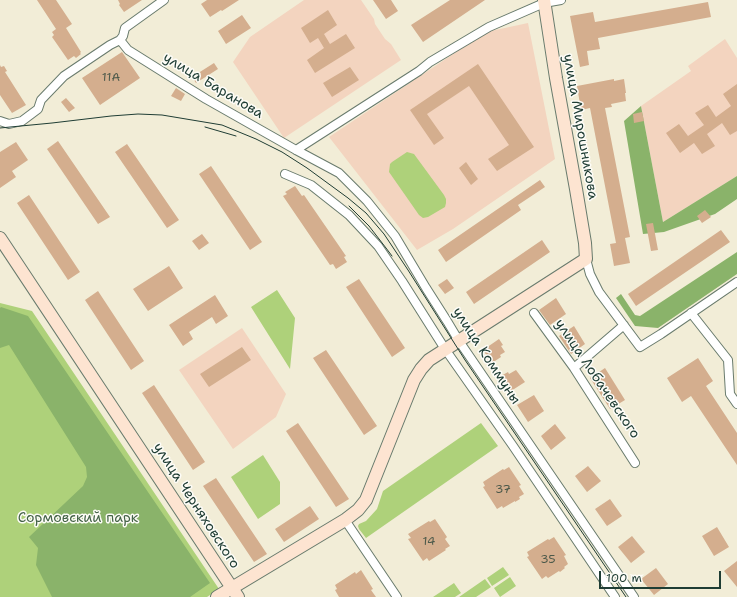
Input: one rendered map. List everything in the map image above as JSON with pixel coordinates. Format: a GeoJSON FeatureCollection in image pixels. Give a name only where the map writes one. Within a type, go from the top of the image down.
{"type":"FeatureCollection","features":[{"type":"Feature","properties":{"kind":"street"},"geometry":{"type":"LineString","coordinates":[[0,121],[9,124],[22,122],[38,109],[41,100],[64,76],[110,45],[120,40],[123,36],[125,28],[164,0]]}},
{"type":"Feature","properties":{"kind":"street"},"geometry":{"type":"LineString","coordinates":[[296,150],[419,71],[430,62],[489,27],[544,2],[561,0]]}},
{"type":"Feature","properties":{"kind":"street","name":"улица Мирошникова"},"geometry":{"type":"LineString","coordinates":[[544,2],[585,243],[586,259]]}},
{"type":"Feature","properties":{"kind":"street","name":"улица Баранова"},"geometry":{"type":"LineString","coordinates":[[120,40],[128,50],[206,99],[296,150]]}},
{"type":"Feature","properties":{"kind":"street","name":"улица Коммуны"},"geometry":{"type":"LineString","coordinates":[[296,150],[339,173],[368,201],[395,236],[447,321],[451,346],[513,446],[615,597]]}},
{"type":"Feature","properties":{"kind":"street","name":"улица Коммуны"},"geometry":{"type":"LineString","coordinates":[[285,174],[311,185],[349,215],[378,246],[402,281],[634,597]]}},
{"type":"Feature","properties":{"kind":"street","name":"улица Черняховского"},"geometry":{"type":"LineString","coordinates":[[0,238],[235,592],[283,558],[345,520],[358,510],[366,500],[414,380],[429,360],[451,346]]}},
{"type":"Feature","properties":{"kind":"street"},"geometry":{"type":"LineString","coordinates":[[451,346],[586,259],[590,274],[599,292],[640,346],[737,282]]}},
{"type":"Feature","properties":{"kind":"street","name":"улица Лобачевского"},"geometry":{"type":"LineString","coordinates":[[534,313],[574,368],[635,462]]}},
{"type":"Feature","properties":{"kind":"street"},"geometry":{"type":"LineString","coordinates":[[691,313],[728,360],[730,394],[737,404]]}},
{"type":"Feature","properties":{"kind":"street"},"geometry":{"type":"LineString","coordinates":[[574,368],[624,325]]}},
{"type":"Feature","properties":{"kind":"street"},"geometry":{"type":"LineString","coordinates":[[345,520],[397,597]]}},
{"type":"Feature","properties":{"kind":"street"},"geometry":{"type":"LineString","coordinates":[[218,597],[235,592]]}},
{"type":"Feature","properties":{"kind":"shaded area"},"geometry":{"type":"Polygon","coordinates":[[[304,0],[361,0],[385,39],[391,44],[401,60],[284,138],[233,62],[250,37],[304,0]]]}},
{"type":"Feature","properties":{"kind":"shaded area"},"geometry":{"type":"Polygon","coordinates":[[[528,23],[555,159],[453,229],[417,250],[329,137],[486,32],[528,23]]]}},
{"type":"Feature","properties":{"kind":"shaded area"},"geometry":{"type":"Polygon","coordinates":[[[725,39],[737,58],[737,176],[663,222],[641,106],[691,71],[688,66],[725,39]]]}},
{"type":"Feature","properties":{"kind":"shaded area"},"geometry":{"type":"Polygon","coordinates":[[[242,328],[286,394],[276,417],[233,449],[179,370],[242,328]]]}},
{"type":"Feature","properties":{"kind":"green space"},"geometry":{"type":"Polygon","coordinates":[[[641,106],[663,222],[737,176],[737,199],[715,214],[664,232],[643,234],[624,121],[641,106]]]}},
{"type":"Feature","properties":{"kind":"green space"},"geometry":{"type":"Polygon","coordinates":[[[407,152],[414,154],[446,199],[445,207],[428,217],[423,218],[419,215],[389,172],[390,164],[407,152]]]}},
{"type":"Feature","properties":{"kind":"green space"},"geometry":{"type":"Polygon","coordinates":[[[737,252],[737,274],[658,328],[635,326],[616,298],[621,294],[635,315],[640,316],[737,252]]]}},
{"type":"Feature","properties":{"kind":"green space"},"geometry":{"type":"Polygon","coordinates":[[[277,290],[295,318],[290,369],[251,307],[277,290]]]}},
{"type":"Feature","properties":{"kind":"green space","name":"Сормовский парк"},"geometry":{"type":"Polygon","coordinates":[[[0,303],[32,311],[219,589],[207,597],[0,597],[0,303]]]}},
{"type":"Feature","properties":{"kind":"green space"},"geometry":{"type":"Polygon","coordinates":[[[1,307],[28,316],[210,583],[190,597],[52,597],[36,565],[38,548],[29,537],[83,486],[87,477],[86,467],[9,345],[0,348],[1,307]]]}},
{"type":"Feature","properties":{"kind":"green space"},"geometry":{"type":"Polygon","coordinates":[[[481,423],[498,446],[366,538],[358,526],[366,521],[377,509],[383,491],[481,423]]]}},
{"type":"Feature","properties":{"kind":"green space"},"geometry":{"type":"Polygon","coordinates":[[[263,455],[280,482],[280,504],[258,519],[231,477],[263,455]]]}},
{"type":"Feature","properties":{"kind":"green space"},"geometry":{"type":"Polygon","coordinates":[[[503,567],[509,575],[492,586],[487,578],[503,567]]]}},
{"type":"Feature","properties":{"kind":"green space"},"geometry":{"type":"Polygon","coordinates":[[[510,577],[516,586],[500,597],[494,588],[510,577]]]}},
{"type":"Feature","properties":{"kind":"green space"},"geometry":{"type":"Polygon","coordinates":[[[485,579],[491,587],[476,597],[459,597],[485,579]]]}},
{"type":"Feature","properties":{"kind":"green space"},"geometry":{"type":"Polygon","coordinates":[[[454,583],[461,593],[455,597],[433,597],[454,583]]]}},
{"type":"Feature","properties":{"kind":"building"},"geometry":{"type":"Polygon","coordinates":[[[37,0],[56,0],[72,24],[66,28],[81,52],[81,54],[76,58],[74,56],[68,60],[52,37],[54,35],[52,32],[56,29],[37,0]]]}},
{"type":"Feature","properties":{"kind":"building"},"geometry":{"type":"Polygon","coordinates":[[[118,0],[142,0],[124,12],[119,5],[118,0]]]}},
{"type":"Feature","properties":{"kind":"building"},"geometry":{"type":"Polygon","coordinates":[[[207,0],[239,0],[210,17],[201,4],[207,0]]]}},
{"type":"Feature","properties":{"kind":"building"},"geometry":{"type":"Polygon","coordinates":[[[373,0],[391,0],[398,11],[386,19],[373,0]]]}},
{"type":"Feature","properties":{"kind":"building"},"geometry":{"type":"Polygon","coordinates":[[[450,0],[485,0],[423,42],[411,25],[450,0]]]}},
{"type":"Feature","properties":{"kind":"building"},"geometry":{"type":"Polygon","coordinates":[[[708,2],[711,17],[598,38],[600,49],[587,51],[589,65],[580,67],[570,16],[593,12],[595,22],[708,2]]]}},
{"type":"Feature","properties":{"kind":"building"},"geometry":{"type":"Polygon","coordinates":[[[328,10],[337,25],[324,34],[330,44],[346,34],[355,48],[315,73],[307,60],[324,48],[318,38],[310,43],[301,28],[328,10]]]}},
{"type":"Feature","properties":{"kind":"building"},"geometry":{"type":"Polygon","coordinates":[[[242,15],[251,28],[226,44],[218,31],[242,15]]]}},
{"type":"Feature","properties":{"kind":"building"},"geometry":{"type":"Polygon","coordinates":[[[122,52],[140,78],[100,105],[82,78],[122,52]]]}},
{"type":"Feature","properties":{"kind":"building"},"geometry":{"type":"Polygon","coordinates":[[[214,63],[218,69],[196,83],[192,77],[214,63]]]}},
{"type":"Feature","properties":{"kind":"building"},"geometry":{"type":"Polygon","coordinates":[[[478,64],[534,147],[497,171],[488,159],[509,145],[469,86],[427,114],[444,138],[434,145],[410,110],[478,64]]]}},
{"type":"Feature","properties":{"kind":"building"},"geometry":{"type":"Polygon","coordinates":[[[0,65],[1,67],[4,66],[7,71],[5,72],[26,105],[12,113],[0,95],[0,65]]]}},
{"type":"Feature","properties":{"kind":"building"},"geometry":{"type":"Polygon","coordinates":[[[350,67],[359,80],[332,97],[323,83],[350,67]]]}},
{"type":"Feature","properties":{"kind":"building"},"geometry":{"type":"Polygon","coordinates":[[[614,79],[614,81],[624,79],[626,101],[611,104],[612,107],[605,108],[630,237],[625,238],[630,263],[614,266],[610,244],[616,243],[590,108],[581,110],[577,86],[614,79]]]}},
{"type":"Feature","properties":{"kind":"building"},"geometry":{"type":"Polygon","coordinates":[[[737,84],[737,131],[730,135],[722,123],[707,134],[715,146],[702,154],[694,143],[680,153],[666,133],[679,124],[688,136],[704,125],[695,113],[708,105],[716,117],[731,106],[723,94],[737,84]]]}},
{"type":"Feature","properties":{"kind":"building"},"geometry":{"type":"Polygon","coordinates":[[[176,88],[185,94],[181,101],[171,96],[176,88]]]}},
{"type":"Feature","properties":{"kind":"building"},"geometry":{"type":"Polygon","coordinates":[[[66,98],[75,108],[69,112],[61,102],[66,98]]]}},
{"type":"Feature","properties":{"kind":"building"},"geometry":{"type":"Polygon","coordinates":[[[642,112],[644,121],[634,123],[633,114],[642,112]]]}},
{"type":"Feature","properties":{"kind":"building"},"geometry":{"type":"Polygon","coordinates":[[[58,141],[110,217],[98,224],[47,149],[58,141]]]}},
{"type":"Feature","properties":{"kind":"building"},"geometry":{"type":"Polygon","coordinates":[[[16,142],[28,160],[12,171],[16,177],[0,188],[0,152],[16,142]]]}},
{"type":"Feature","properties":{"kind":"building"},"geometry":{"type":"Polygon","coordinates":[[[127,144],[179,220],[167,228],[115,152],[127,144]]]}},
{"type":"Feature","properties":{"kind":"building"},"geometry":{"type":"Polygon","coordinates":[[[466,162],[478,179],[471,185],[459,168],[466,162]]]}},
{"type":"Feature","properties":{"kind":"building"},"geometry":{"type":"Polygon","coordinates":[[[211,166],[262,242],[250,250],[199,174],[211,166]]]}},
{"type":"Feature","properties":{"kind":"building"},"geometry":{"type":"Polygon","coordinates":[[[540,180],[545,187],[518,205],[521,210],[446,262],[438,250],[540,180]]]}},
{"type":"Feature","properties":{"kind":"building"},"geometry":{"type":"Polygon","coordinates":[[[295,186],[302,196],[304,195],[346,256],[344,257],[347,262],[336,269],[333,264],[330,265],[283,196],[287,194],[285,192],[295,186]]]}},
{"type":"Feature","properties":{"kind":"building"},"geometry":{"type":"Polygon","coordinates":[[[29,195],[80,272],[68,280],[17,203],[29,195]]]}},
{"type":"Feature","properties":{"kind":"building"},"geometry":{"type":"Polygon","coordinates":[[[705,210],[711,217],[702,223],[697,216],[705,210]]]}},
{"type":"Feature","properties":{"kind":"building"},"geometry":{"type":"Polygon","coordinates":[[[653,223],[658,250],[651,251],[646,224],[653,223]]]}},
{"type":"Feature","properties":{"kind":"building"},"geometry":{"type":"Polygon","coordinates":[[[721,230],[730,242],[636,306],[628,294],[721,230]]]}},
{"type":"Feature","properties":{"kind":"building"},"geometry":{"type":"Polygon","coordinates":[[[202,234],[209,243],[199,250],[192,241],[202,234]]]}},
{"type":"Feature","properties":{"kind":"building"},"geometry":{"type":"Polygon","coordinates":[[[542,240],[550,252],[474,304],[466,292],[542,240]]]}},
{"type":"Feature","properties":{"kind":"building"},"geometry":{"type":"Polygon","coordinates":[[[169,266],[183,288],[148,311],[133,289],[169,266]]]}},
{"type":"Feature","properties":{"kind":"building"},"geometry":{"type":"Polygon","coordinates":[[[359,279],[405,348],[392,357],[346,287],[359,279]]]}},
{"type":"Feature","properties":{"kind":"building"},"geometry":{"type":"Polygon","coordinates":[[[447,279],[454,288],[445,294],[438,285],[447,279]]]}},
{"type":"Feature","properties":{"kind":"building"},"geometry":{"type":"Polygon","coordinates":[[[98,291],[144,361],[131,370],[85,300],[98,291]]]}},
{"type":"Feature","properties":{"kind":"building"},"geometry":{"type":"Polygon","coordinates":[[[215,295],[228,316],[216,324],[212,317],[189,332],[193,339],[183,346],[169,325],[215,295]]]}},
{"type":"Feature","properties":{"kind":"building"},"geometry":{"type":"Polygon","coordinates":[[[556,298],[566,314],[550,325],[539,310],[556,298]]]}},
{"type":"Feature","properties":{"kind":"building"},"geometry":{"type":"Polygon","coordinates":[[[574,326],[585,344],[571,354],[559,336],[574,326]]]}},
{"type":"Feature","properties":{"kind":"building"},"geometry":{"type":"Polygon","coordinates":[[[499,339],[505,352],[500,355],[501,357],[492,363],[483,350],[499,339]]]}},
{"type":"Feature","properties":{"kind":"building"},"geometry":{"type":"Polygon","coordinates":[[[242,347],[251,360],[209,387],[200,374],[242,347]]]}},
{"type":"Feature","properties":{"kind":"building"},"geometry":{"type":"Polygon","coordinates":[[[326,350],[377,426],[364,435],[313,358],[326,350]]]}},
{"type":"Feature","properties":{"kind":"building"},"geometry":{"type":"Polygon","coordinates":[[[698,358],[713,381],[706,386],[737,433],[737,465],[691,396],[682,402],[667,378],[698,358]]]}},
{"type":"Feature","properties":{"kind":"building"},"geometry":{"type":"Polygon","coordinates":[[[605,368],[625,400],[610,409],[590,378],[605,368]]]}},
{"type":"Feature","properties":{"kind":"building"},"geometry":{"type":"Polygon","coordinates":[[[516,370],[525,382],[511,391],[501,376],[516,370]]]}},
{"type":"Feature","properties":{"kind":"building"},"geometry":{"type":"Polygon","coordinates":[[[154,385],[205,462],[193,470],[142,393],[154,385]]]}},
{"type":"Feature","properties":{"kind":"building"},"geometry":{"type":"Polygon","coordinates":[[[534,395],[544,411],[528,422],[517,405],[534,395]]]}},
{"type":"Feature","properties":{"kind":"building"},"geometry":{"type":"Polygon","coordinates":[[[298,423],[349,499],[336,507],[286,431],[298,423]]]}},
{"type":"Feature","properties":{"kind":"building"},"geometry":{"type":"Polygon","coordinates":[[[555,424],[566,438],[551,450],[541,436],[555,424]]]}},
{"type":"Feature","properties":{"kind":"building"},"geometry":{"type":"Polygon","coordinates":[[[588,466],[601,481],[587,492],[575,476],[588,466]]]}},
{"type":"Feature","properties":{"kind":"building"},"geometry":{"type":"Polygon","coordinates":[[[509,467],[521,485],[519,486],[524,494],[515,502],[503,508],[502,506],[497,509],[483,487],[485,486],[483,482],[503,469],[504,470],[509,467]]]}},
{"type":"Feature","properties":{"kind":"building"},"geometry":{"type":"Polygon","coordinates":[[[216,478],[267,554],[254,562],[203,486],[216,478]]]}},
{"type":"Feature","properties":{"kind":"building"},"geometry":{"type":"Polygon","coordinates":[[[610,499],[622,516],[607,526],[595,509],[610,499]]]}},
{"type":"Feature","properties":{"kind":"building"},"geometry":{"type":"Polygon","coordinates":[[[310,506],[319,519],[284,542],[275,529],[310,506]]]}},
{"type":"Feature","properties":{"kind":"building"},"geometry":{"type":"Polygon","coordinates":[[[435,519],[447,537],[445,539],[450,546],[429,561],[427,558],[423,561],[408,539],[411,538],[408,534],[435,519]]]}},
{"type":"Feature","properties":{"kind":"building"},"geometry":{"type":"Polygon","coordinates":[[[717,527],[729,547],[714,556],[702,536],[717,527]]]}},
{"type":"Feature","properties":{"kind":"building"},"geometry":{"type":"Polygon","coordinates":[[[632,536],[645,552],[631,563],[618,547],[632,536]]]}},
{"type":"Feature","properties":{"kind":"building"},"geometry":{"type":"Polygon","coordinates":[[[554,537],[566,555],[564,556],[568,564],[560,572],[559,571],[548,578],[546,576],[542,579],[527,557],[529,556],[527,552],[554,537]]]}},
{"type":"Feature","properties":{"kind":"building"},"geometry":{"type":"Polygon","coordinates":[[[737,561],[737,587],[724,571],[737,561]]]}},
{"type":"Feature","properties":{"kind":"building"},"geometry":{"type":"Polygon","coordinates":[[[656,568],[668,584],[654,595],[641,579],[656,568]]]}},
{"type":"Feature","properties":{"kind":"building"},"geometry":{"type":"Polygon","coordinates":[[[361,570],[373,589],[371,590],[376,597],[339,597],[335,590],[337,589],[335,585],[355,572],[356,574],[361,570]]]}},
{"type":"Feature","properties":{"kind":"tram line"},"geometry":{"type":"LineString","coordinates":[[0,128],[138,114],[162,115],[222,125],[282,152],[348,198],[366,213],[384,234],[465,360],[626,597]]}},
{"type":"Feature","properties":{"kind":"tram line"},"geometry":{"type":"LineString","coordinates":[[205,127],[236,136]]}},
{"type":"Feature","properties":{"kind":"tram line"},"geometry":{"type":"LineString","coordinates":[[349,206],[369,226],[392,256]]}}]}
